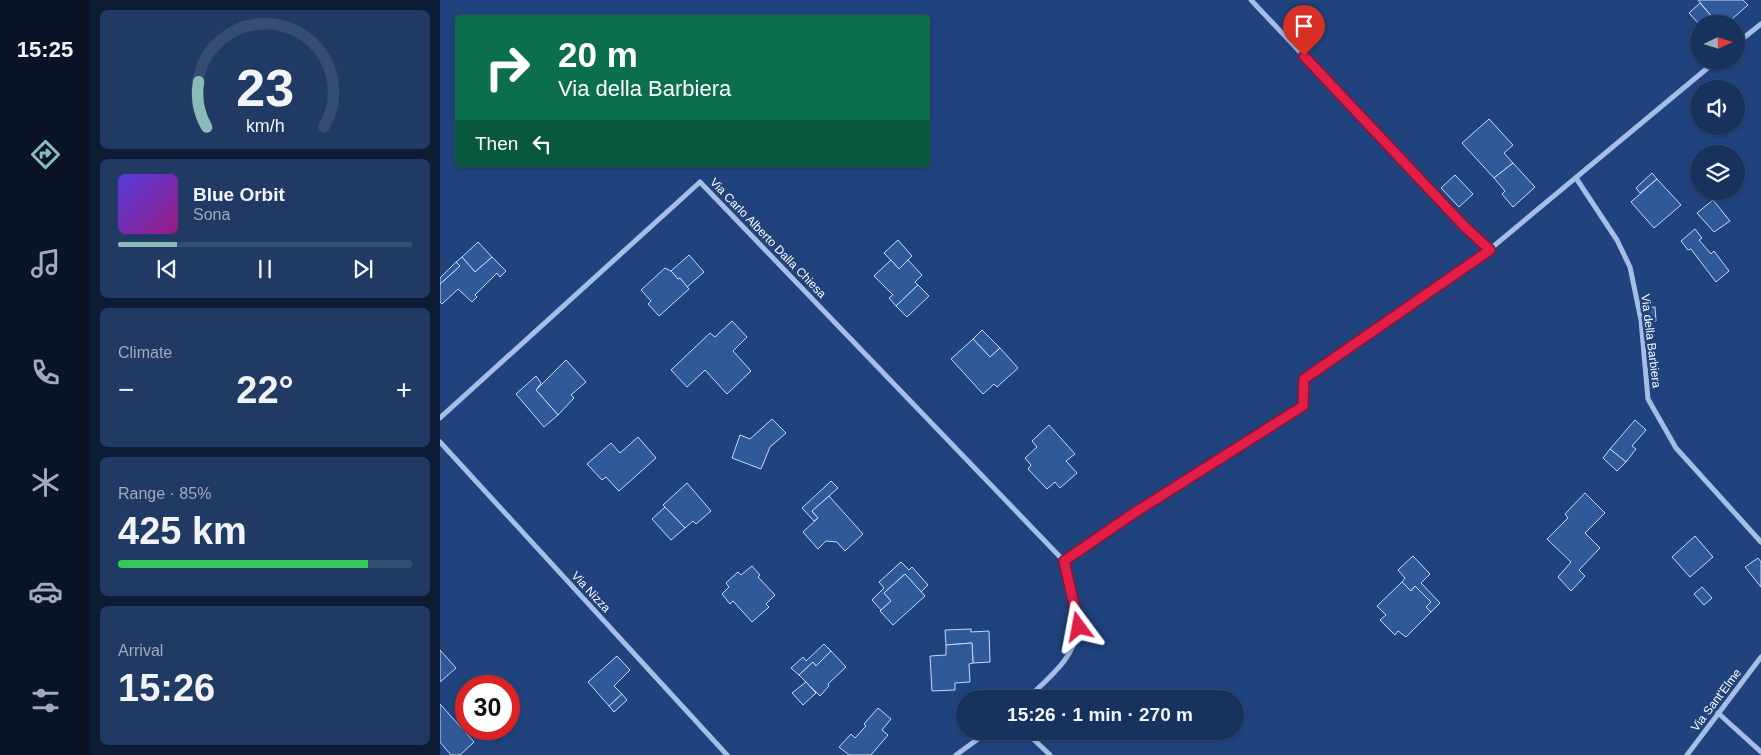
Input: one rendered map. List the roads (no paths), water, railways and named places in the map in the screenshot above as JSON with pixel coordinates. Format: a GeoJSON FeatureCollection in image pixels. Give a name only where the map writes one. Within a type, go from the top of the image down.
{"type":"FeatureCollection","features":[{"type":"Feature","properties":{"kind":"street"},"geometry":{"type":"LineString","coordinates":[[1251,0],[1464,226],[1490,250]]}},
{"type":"Feature","properties":{"kind":"street"},"geometry":{"type":"LineString","coordinates":[[1745,37],[1761,24]]}},
{"type":"Feature","properties":{"kind":"street"},"geometry":{"type":"LineString","coordinates":[[1036,690],[1071,653],[1079,627],[1064,561],[1134,513],[1303,406],[1304,379],[1490,250],[1705,70]]}},
{"type":"Feature","properties":{"kind":"street","name":"Via della Barbiera"},"geometry":{"type":"LineString","coordinates":[[1576,178],[1617,240],[1630,267],[1641,320],[1648,399],[1676,448],[1761,542]]}},
{"type":"Feature","properties":{"kind":"street","name":"Via Carlo Alberto Dalla Chiesa"},"geometry":{"type":"LineString","coordinates":[[440,418],[700,182],[1064,561]]}},
{"type":"Feature","properties":{"kind":"street","name":"Via Nizza"},"geometry":{"type":"LineString","coordinates":[[440,442],[727,755]]}},
{"type":"Feature","properties":{"kind":"street","name":"Via Sant'Elme"},"geometry":{"type":"LineString","coordinates":[[1687,755],[1761,657]]}},
{"type":"Feature","properties":{"kind":"street"},"geometry":{"type":"LineString","coordinates":[[1718,713],[1761,752]]}},
{"type":"Feature","properties":{"kind":"street"},"geometry":{"type":"LineString","coordinates":[[956,755],[977,740]]}},
{"type":"Feature","properties":{"kind":"street"},"geometry":{"type":"LineString","coordinates":[[1034,740],[1050,755]]}}]}
